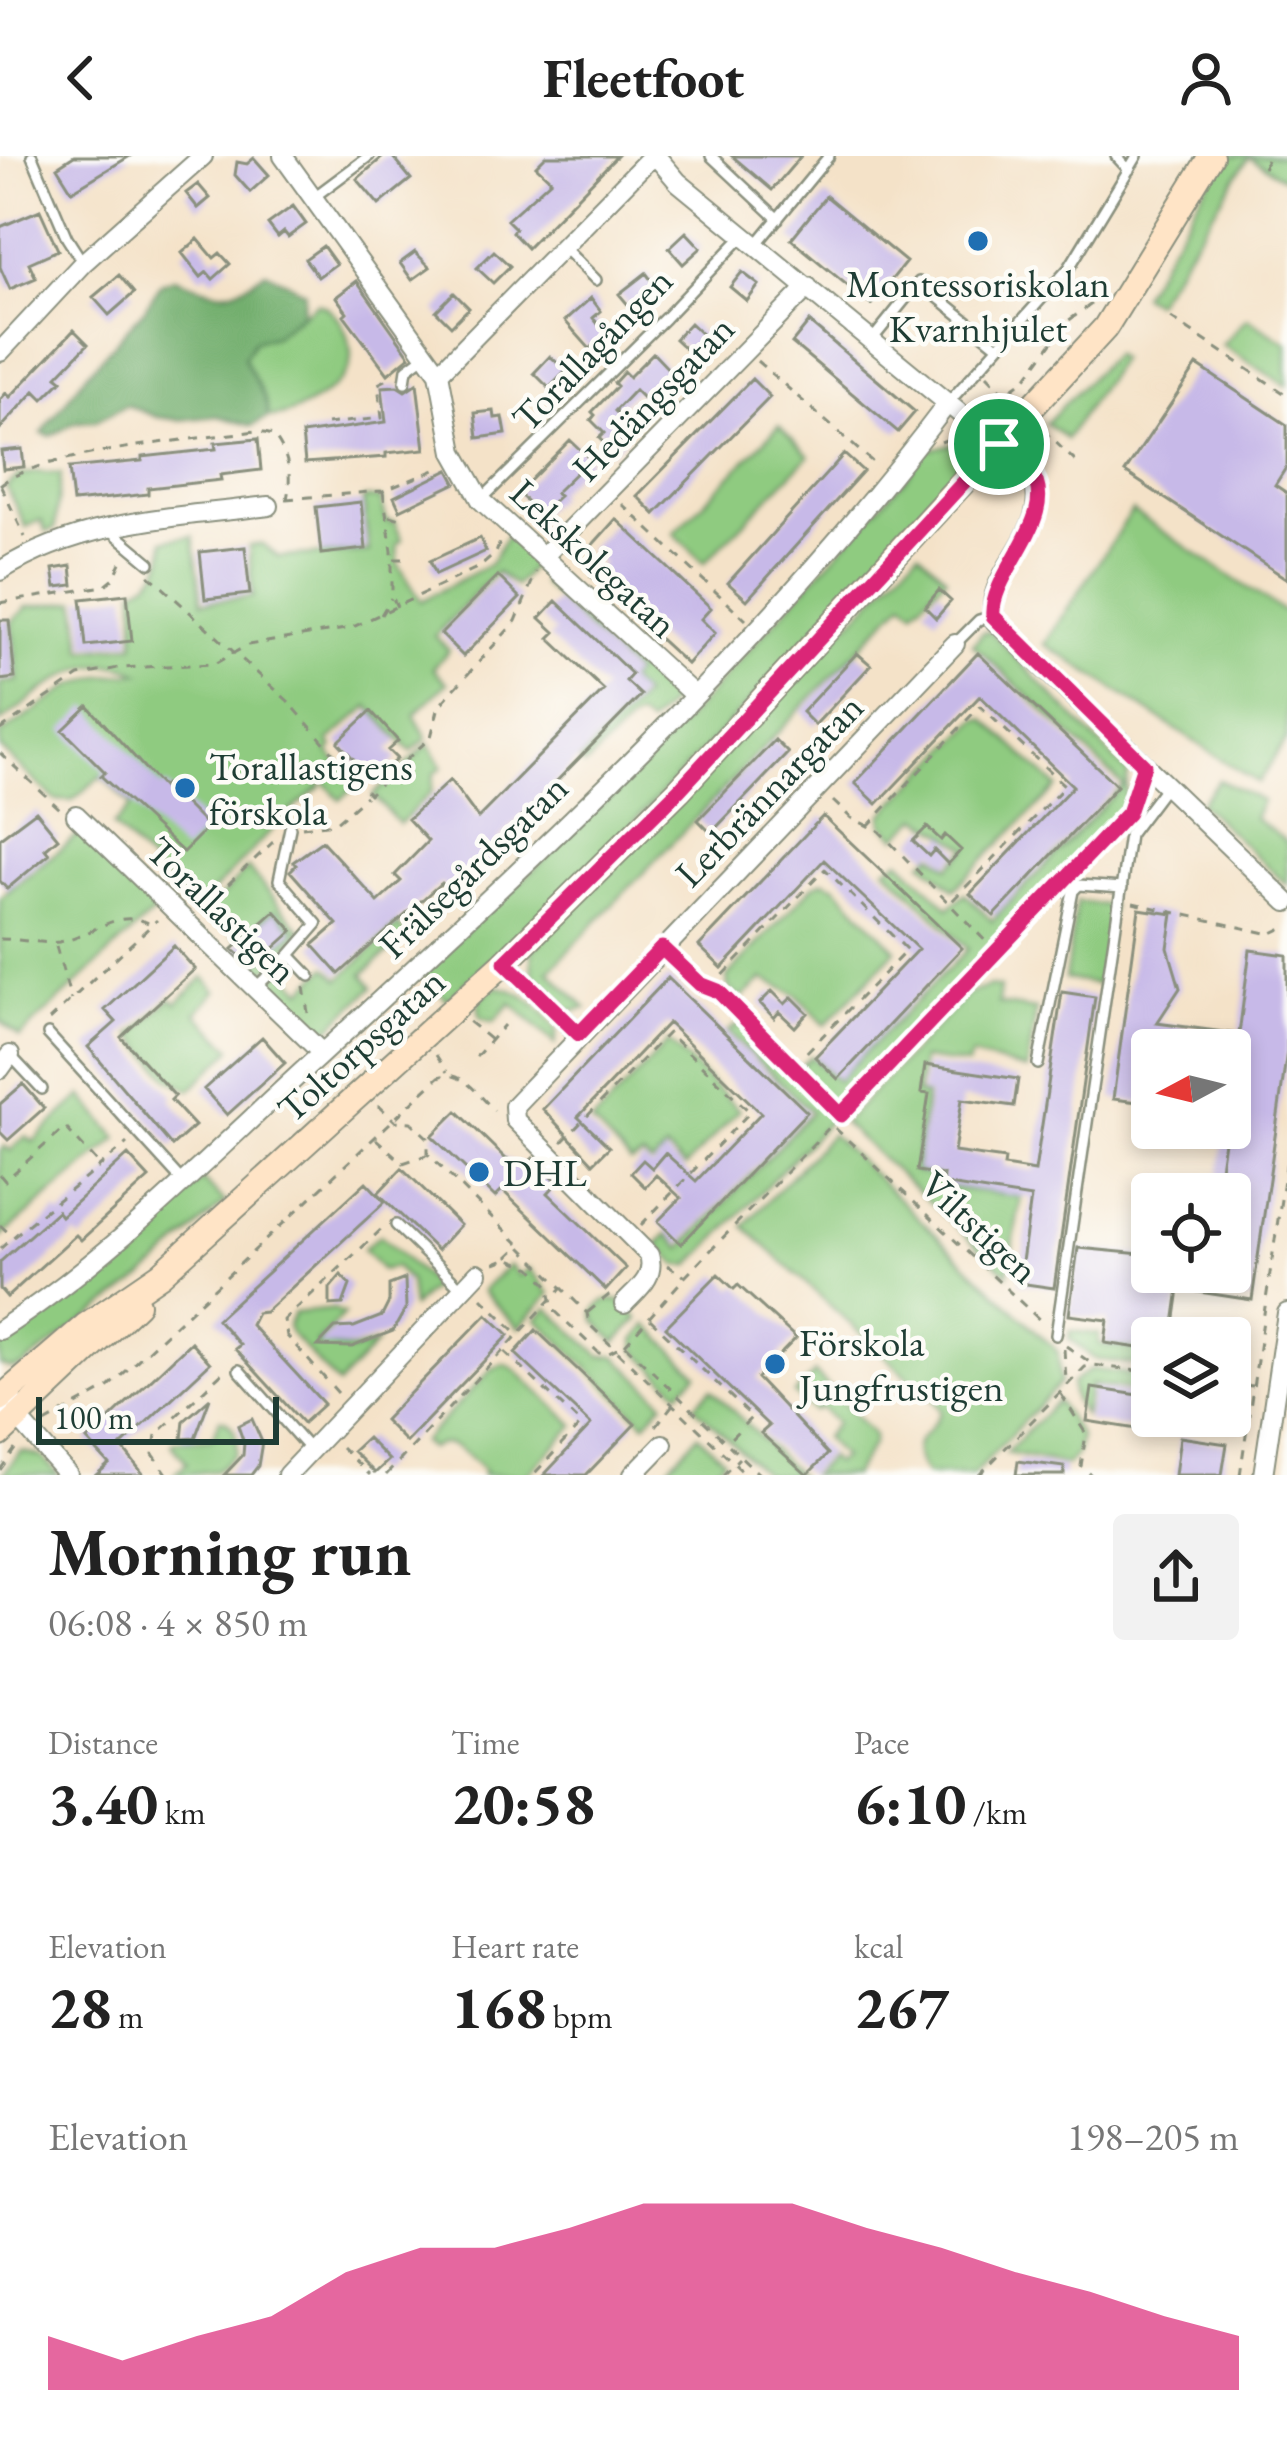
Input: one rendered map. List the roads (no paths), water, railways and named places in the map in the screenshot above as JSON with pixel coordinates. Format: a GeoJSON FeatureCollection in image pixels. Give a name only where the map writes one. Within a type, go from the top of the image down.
{"type":"FeatureCollection","features":[{"type":"Feature","properties":{"kind":"street"},"geometry":{"type":"LineString","coordinates":[[0,352],[83,263],[203,156]]}},
{"type":"Feature","properties":{"kind":"street","name":"Lekskolegatan"},"geometry":{"type":"LineString","coordinates":[[283,156],[440,373],[458,461],[481,500],[693,694]]}},
{"type":"Feature","properties":{"kind":"street"},"geometry":{"type":"LineString","coordinates":[[440,373],[654,156],[678,182],[1029,470],[1037,497],[1033,523],[994,597],[993,616],[1287,902]]}},
{"type":"Feature","properties":{"kind":"street","name":"Toltorpsgatan"},"geometry":{"type":"LineString","coordinates":[[0,1399],[85,1326],[161,1274],[505,962],[693,776],[1105,328],[1211,156]]}},
{"type":"Feature","properties":{"kind":"street","name":"Hedängsgatan"},"geometry":{"type":"LineString","coordinates":[[545,555],[808,287]]}},
{"type":"Feature","properties":{"kind":"street","name":"Frälsegårdsgatan"},"geometry":{"type":"LineString","coordinates":[[0,1330],[83,1271],[182,1182],[317,1048],[530,860],[756,630],[891,478],[947,404]]}},
{"type":"Feature","properties":{"kind":"street"},"geometry":{"type":"LineString","coordinates":[[0,571],[51,544],[99,528],[269,506]]}},
{"type":"Feature","properties":{"kind":"street","name":"Lerbrännargatan"},"geometry":{"type":"LineString","coordinates":[[624,1304],[652,1270],[649,1255],[514,1120],[514,1106],[955,644]]}},
{"type":"Feature","properties":{"kind":"street","name":"Torallastigen"},"geometry":{"type":"LineString","coordinates":[[76,815],[317,1048]]}},
{"type":"Feature","properties":{"kind":"street"},"geometry":{"type":"LineString","coordinates":[[505,962],[579,1034]]}},
{"type":"Feature","properties":{"kind":"street","name":"Toltorpsgatan"},"geometry":{"type":"LineString","coordinates":[[12,1425],[146,1296],[161,1274]]}},
{"type":"Feature","properties":{"kind":"street"},"geometry":{"type":"LineString","coordinates":[[287,1475],[470,1282]]}},
{"type":"Feature","properties":{"kind":"street"},"geometry":{"type":"LineString","coordinates":[[1263,1475],[1287,1313]]}},
{"type":"Feature","properties":{"kind":"street"},"geometry":{"type":"LineString","coordinates":[[12,1425],[68,1475]]}},
{"type":"Feature","properties":{"kind":"street"},"geometry":{"type":"LineString","coordinates":[[633,1475],[663,1444]]}},
{"type":"Feature","properties":{"kind":"lane"},"geometry":{"type":"LineString","coordinates":[[32,156],[67,238],[83,263]]}},
{"type":"Feature","properties":{"kind":"lane"},"geometry":{"type":"LineString","coordinates":[[314,197],[369,156]]}},
{"type":"Feature","properties":{"kind":"lane"},"geometry":{"type":"LineString","coordinates":[[711,156],[778,220]]}},
{"type":"Feature","properties":{"kind":"lane","name":"Torallagången"},"geometry":{"type":"LineString","coordinates":[[481,500],[665,318],[778,220],[829,156]]}},
{"type":"Feature","properties":{"kind":"lane"},"geometry":{"type":"LineString","coordinates":[[1116,156],[1129,170]]}},
{"type":"Feature","properties":{"kind":"lane"},"geometry":{"type":"LineString","coordinates":[[947,404],[1069,268],[1137,156]]}},
{"type":"Feature","properties":{"kind":"lane"},"geometry":{"type":"LineString","coordinates":[[562,246],[596,280]]}},
{"type":"Feature","properties":{"kind":"lane"},"geometry":{"type":"LineString","coordinates":[[872,341],[919,282],[998,345]]}},
{"type":"Feature","properties":{"kind":"lane"},"geometry":{"type":"LineString","coordinates":[[405,382],[406,369],[427,354]]}},
{"type":"Feature","properties":{"kind":"lane"},"geometry":{"type":"LineString","coordinates":[[99,528],[124,538],[148,568]]}},
{"type":"Feature","properties":{"kind":"lane"},"geometry":{"type":"LineString","coordinates":[[955,644],[979,620],[993,616]]}},
{"type":"Feature","properties":{"kind":"lane"},"geometry":{"type":"LineString","coordinates":[[1056,1335],[1129,835],[1166,786]]}},
{"type":"Feature","properties":{"kind":"lane"},"geometry":{"type":"LineString","coordinates":[[255,988],[317,924],[279,880],[290,828]]}},
{"type":"Feature","properties":{"kind":"lane"},"geometry":{"type":"LineString","coordinates":[[1038,1064],[1073,891],[1079,885],[1122,888]]}},
{"type":"Feature","properties":{"kind":"lane"},"geometry":{"type":"LineString","coordinates":[[290,955],[310,976]]}},
{"type":"Feature","properties":{"kind":"lane"},"geometry":{"type":"LineString","coordinates":[[46,1029],[182,1182]]}},
{"type":"Feature","properties":{"kind":"lane"},"geometry":{"type":"LineString","coordinates":[[5,1062],[42,1089]]}},
{"type":"Feature","properties":{"kind":"lane"},"geometry":{"type":"LineString","coordinates":[[396,1225],[470,1282]]}},
{"type":"Feature","properties":{"kind":"lane"},"geometry":{"type":"LineString","coordinates":[[239,1370],[310,1450]]}},
{"type":"Feature","properties":{"kind":"place","name":"Montessoriskolan Kvarnhjulet"},"geometry":{"type":"Point","coordinates":[978,241]}},
{"type":"Feature","properties":{"kind":"place","name":"Torallastigens förskola"},"geometry":{"type":"Point","coordinates":[185,788]}},
{"type":"Feature","properties":{"kind":"place","name":"DHL"},"geometry":{"type":"Point","coordinates":[479,1172]}},
{"type":"Feature","properties":{"kind":"place","name":"Förskola Jungfrustigen"},"geometry":{"type":"Point","coordinates":[775,1364]}}]}
